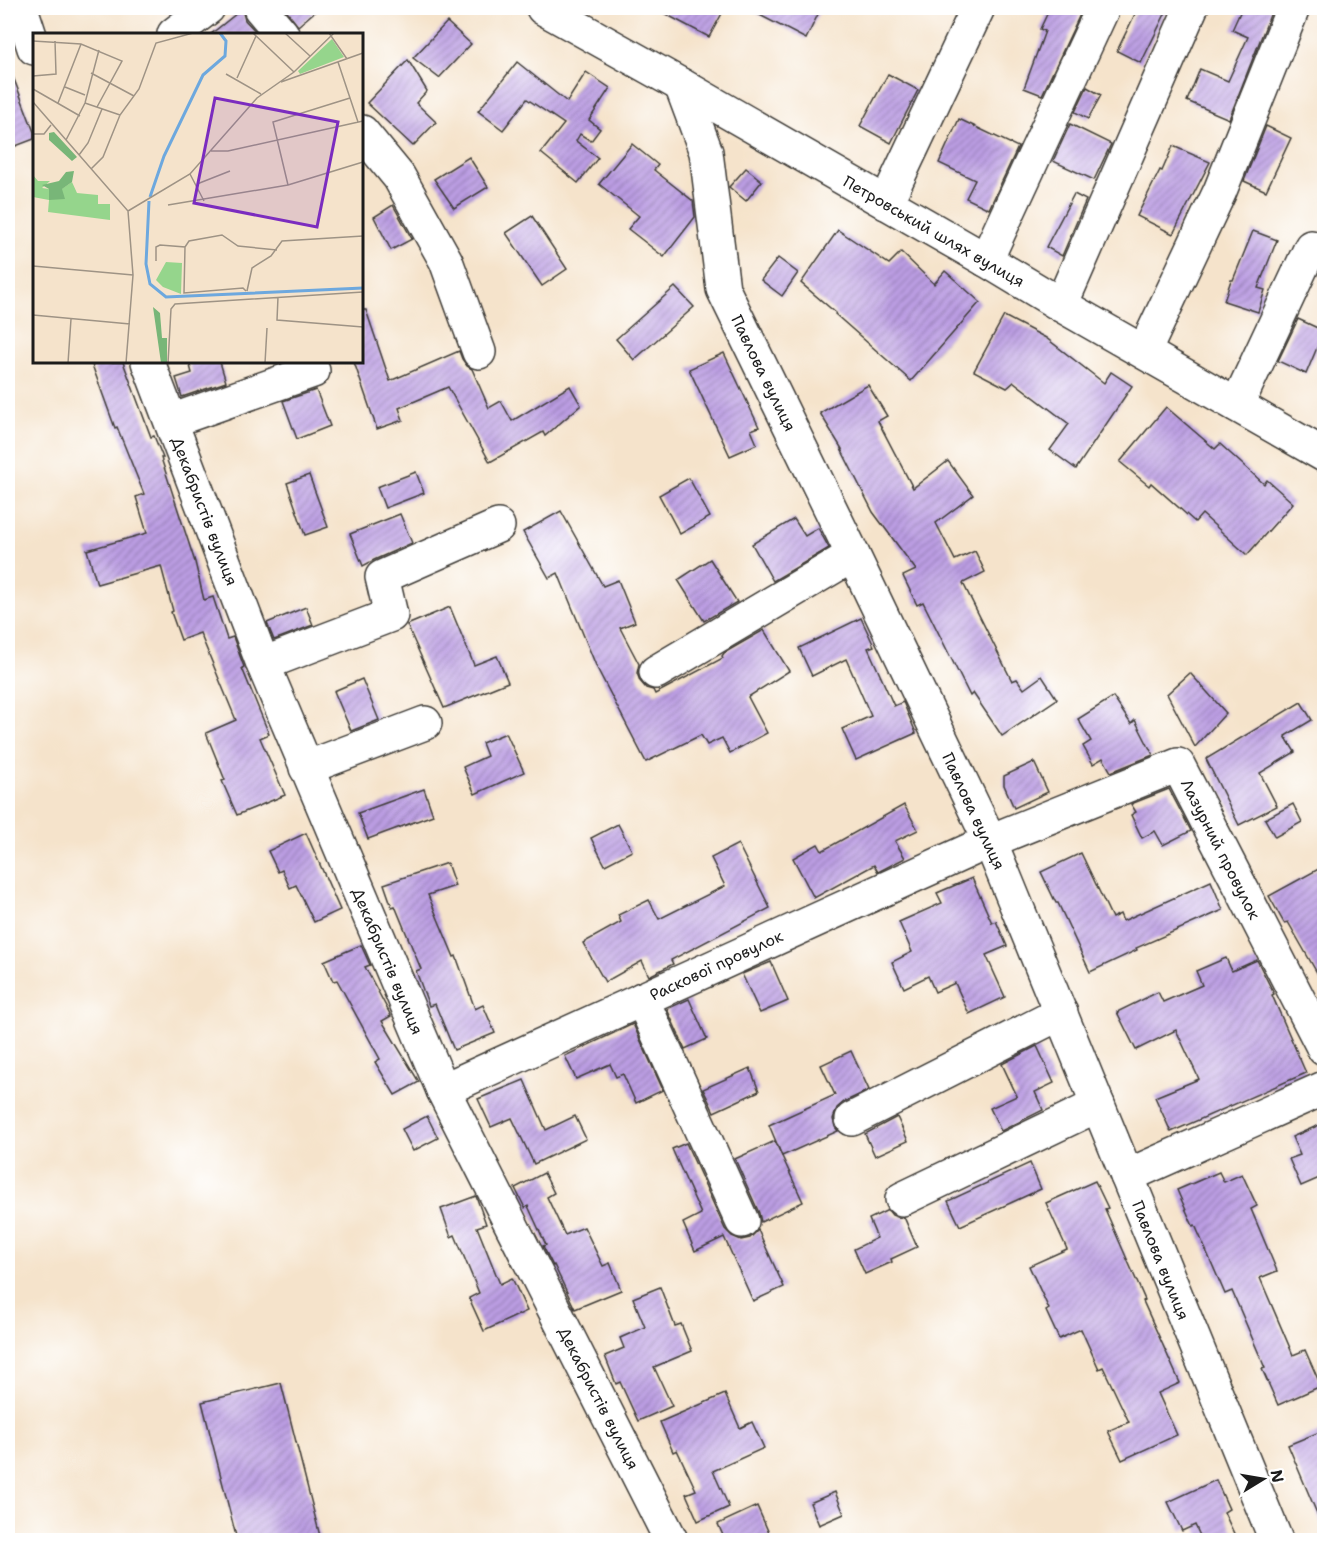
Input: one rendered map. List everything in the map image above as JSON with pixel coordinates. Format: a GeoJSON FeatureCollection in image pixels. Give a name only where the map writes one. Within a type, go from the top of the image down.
{"type":"FeatureCollection","features":[{"type":"Feature","properties":{"kind":"street"},"geometry":{"type":"LineString","coordinates":[[21,8],[33,45]]}},
{"type":"Feature","properties":{"kind":"street"},"geometry":{"type":"LineString","coordinates":[[175,33],[208,8]]}},
{"type":"Feature","properties":{"kind":"street"},"geometry":{"type":"LineString","coordinates":[[260,8],[281,33]]}},
{"type":"Feature","properties":{"kind":"street","name":"Петровський шлях вулиця"},"geometry":{"type":"LineString","coordinates":[[543,8],[1324,455]]}},
{"type":"Feature","properties":{"kind":"street"},"geometry":{"type":"LineString","coordinates":[[886,203],[978,8]]}},
{"type":"Feature","properties":{"kind":"street"},"geometry":{"type":"LineString","coordinates":[[986,260],[1103,8]]}},
{"type":"Feature","properties":{"kind":"street"},"geometry":{"type":"LineString","coordinates":[[1061,305],[1191,8]]}},
{"type":"Feature","properties":{"kind":"street"},"geometry":{"type":"LineString","coordinates":[[1144,352],[1220,190],[1293,8]]}},
{"type":"Feature","properties":{"kind":"street","name":"Павлова вулиця"},"geometry":{"type":"LineString","coordinates":[[681,85],[706,152],[723,289],[990,841],[1276,1540]]}},
{"type":"Feature","properties":{"kind":"street"},"geometry":{"type":"LineString","coordinates":[[363,133],[399,177],[446,261],[479,352]]}},
{"type":"Feature","properties":{"kind":"street"},"geometry":{"type":"LineString","coordinates":[[1237,405],[1311,247]]}},
{"type":"Feature","properties":{"kind":"street","name":"Декабристів вулиця"},"geometry":{"type":"LineString","coordinates":[[148,363],[263,664],[443,1090],[671,1540]]}},
{"type":"Feature","properties":{"kind":"street"},"geometry":{"type":"LineString","coordinates":[[171,421],[313,371]]}},
{"type":"Feature","properties":{"kind":"street"},"geometry":{"type":"LineString","coordinates":[[263,664],[391,615],[382,577],[498,526]]}},
{"type":"Feature","properties":{"kind":"street"},"geometry":{"type":"LineString","coordinates":[[656,672],[853,555]]}},
{"type":"Feature","properties":{"kind":"street"},"geometry":{"type":"LineString","coordinates":[[306,768],[426,723]]}},
{"type":"Feature","properties":{"kind":"street","name":"Лазурний провулок"},"geometry":{"type":"LineString","coordinates":[[990,841],[1178,765],[1324,1049]]}},
{"type":"Feature","properties":{"kind":"street","name":"Раскової провулок"},"geometry":{"type":"LineString","coordinates":[[443,1090],[990,841]]}},
{"type":"Feature","properties":{"kind":"street"},"geometry":{"type":"LineString","coordinates":[[642,999],[742,1221]]}},
{"type":"Feature","properties":{"kind":"street"},"geometry":{"type":"LineString","coordinates":[[852,1119],[1061,1013]]}},
{"type":"Feature","properties":{"kind":"street"},"geometry":{"type":"LineString","coordinates":[[1127,1176],[1324,1088]]}},
{"type":"Feature","properties":{"kind":"street"},"geometry":{"type":"LineString","coordinates":[[902,1199],[1098,1105]]}},
{"type":"Feature","properties":{"kind":"building"},"geometry":{"type":"Polygon","coordinates":[[[284,8],[319,8],[298,26],[284,8]]]}},
{"type":"Feature","properties":{"kind":"building"},"geometry":{"type":"Polygon","coordinates":[[[654,8],[725,8],[709,37],[654,8]]]}},
{"type":"Feature","properties":{"kind":"building"},"geometry":{"type":"Polygon","coordinates":[[[746,8],[821,8],[806,39],[746,8]]]}},
{"type":"Feature","properties":{"kind":"building"},"geometry":{"type":"Polygon","coordinates":[[[1050,8],[1083,8],[1042,95],[1024,88],[1045,31],[1040,29],[1050,8]]]}},
{"type":"Feature","properties":{"kind":"building"},"geometry":{"type":"Polygon","coordinates":[[[1138,8],[1168,8],[1141,63],[1117,51],[1138,8]]]}},
{"type":"Feature","properties":{"kind":"building"},"geometry":{"type":"Polygon","coordinates":[[[1242,8],[1272,10],[1229,119],[1187,101],[1200,69],[1228,81],[1248,37],[1232,30],[1242,8]]]}},
{"type":"Feature","properties":{"kind":"building"},"geometry":{"type":"Polygon","coordinates":[[[242,9],[245,20],[257,33],[212,33],[242,9]]]}},
{"type":"Feature","properties":{"kind":"building"},"geometry":{"type":"Polygon","coordinates":[[[447,22],[471,44],[439,78],[413,58],[447,22]]]}},
{"type":"Feature","properties":{"kind":"building"},"geometry":{"type":"Polygon","coordinates":[[[408,60],[427,91],[416,103],[436,122],[413,146],[367,103],[408,60]]]}},
{"type":"Feature","properties":{"kind":"building"},"geometry":{"type":"Polygon","coordinates":[[[517,62],[567,102],[586,72],[610,88],[589,120],[600,129],[591,141],[580,134],[576,141],[598,158],[578,183],[541,153],[564,124],[527,99],[503,130],[478,111],[517,62]]]}},
{"type":"Feature","properties":{"kind":"building"},"geometry":{"type":"Polygon","coordinates":[[[9,66],[33,129],[33,139],[8,149],[9,66]]]}},
{"type":"Feature","properties":{"kind":"building"},"geometry":{"type":"Polygon","coordinates":[[[888,74],[918,90],[891,143],[860,126],[888,74]]]}},
{"type":"Feature","properties":{"kind":"building"},"geometry":{"type":"Polygon","coordinates":[[[1087,87],[1101,95],[1088,119],[1075,112],[1087,87]]]}},
{"type":"Feature","properties":{"kind":"building"},"geometry":{"type":"Polygon","coordinates":[[[959,119],[1018,147],[989,209],[966,198],[975,180],[939,163],[959,119]]]}},
{"type":"Feature","properties":{"kind":"building"},"geometry":{"type":"Polygon","coordinates":[[[1070,124],[1111,144],[1094,180],[1053,161],[1070,124]]]}},
{"type":"Feature","properties":{"kind":"building"},"geometry":{"type":"Polygon","coordinates":[[[1266,126],[1291,138],[1266,191],[1244,181],[1266,126]]]}},
{"type":"Feature","properties":{"kind":"building"},"geometry":{"type":"Polygon","coordinates":[[[632,144],[658,165],[654,170],[693,201],[695,217],[664,257],[628,229],[639,216],[599,184],[632,144]]]}},
{"type":"Feature","properties":{"kind":"building"},"geometry":{"type":"Polygon","coordinates":[[[1173,146],[1210,162],[1173,234],[1137,216],[1173,146]]]}},
{"type":"Feature","properties":{"kind":"building"},"geometry":{"type":"Polygon","coordinates":[[[469,157],[488,187],[454,208],[434,179],[469,157]]]}},
{"type":"Feature","properties":{"kind":"building"},"geometry":{"type":"Polygon","coordinates":[[[746,168],[762,181],[746,201],[729,187],[746,168]]]}},
{"type":"Feature","properties":{"kind":"building"},"geometry":{"type":"Polygon","coordinates":[[[1074,194],[1086,200],[1062,256],[1046,247],[1074,194]]]}},
{"type":"Feature","properties":{"kind":"building"},"geometry":{"type":"Polygon","coordinates":[[[393,205],[412,239],[391,250],[374,217],[393,205]]]}},
{"type":"Feature","properties":{"kind":"building"},"geometry":{"type":"Polygon","coordinates":[[[532,216],[567,269],[542,286],[506,233],[532,216]]]}},
{"type":"Feature","properties":{"kind":"building"},"geometry":{"type":"Polygon","coordinates":[[[838,230],[889,264],[901,252],[934,284],[945,271],[980,302],[911,381],[801,283],[838,230]]]}},
{"type":"Feature","properties":{"kind":"building"},"geometry":{"type":"Polygon","coordinates":[[[1253,231],[1277,240],[1258,288],[1265,290],[1258,312],[1224,301],[1253,231]]]}},
{"type":"Feature","properties":{"kind":"building"},"geometry":{"type":"Polygon","coordinates":[[[778,258],[798,273],[782,296],[761,280],[778,258]]]}},
{"type":"Feature","properties":{"kind":"building"},"geometry":{"type":"Polygon","coordinates":[[[675,287],[694,307],[634,360],[616,339],[675,287]]]}},
{"type":"Feature","properties":{"kind":"building"},"geometry":{"type":"Polygon","coordinates":[[[363,310],[366,310],[390,381],[459,351],[467,366],[472,369],[489,408],[501,401],[512,421],[570,386],[581,405],[545,436],[543,432],[490,462],[448,387],[399,408],[403,420],[377,429],[354,363],[363,363],[363,310]]]}},
{"type":"Feature","properties":{"kind":"building"},"geometry":{"type":"Polygon","coordinates":[[[1004,316],[1046,338],[1104,383],[1111,372],[1132,386],[1076,469],[1050,450],[1069,424],[1014,382],[1007,388],[974,371],[1004,316]]]}},
{"type":"Feature","properties":{"kind":"building"},"geometry":{"type":"Polygon","coordinates":[[[1298,319],[1324,331],[1306,374],[1278,361],[1298,319]]]}},
{"type":"Feature","properties":{"kind":"building"},"geometry":{"type":"Polygon","coordinates":[[[724,353],[759,427],[751,430],[757,444],[730,456],[689,369],[724,353]]]}},
{"type":"Feature","properties":{"kind":"building"},"geometry":{"type":"Polygon","coordinates":[[[91,363],[123,363],[151,437],[154,436],[163,458],[161,458],[195,562],[204,600],[213,597],[227,639],[233,637],[244,667],[242,668],[269,734],[260,738],[285,795],[237,815],[222,781],[225,780],[206,733],[236,720],[200,633],[181,640],[171,612],[173,611],[161,566],[97,584],[87,550],[147,533],[136,497],[144,494],[117,427],[115,428],[91,363]]]}},
{"type":"Feature","properties":{"kind":"building"},"geometry":{"type":"Polygon","coordinates":[[[189,363],[220,363],[226,382],[182,397],[176,378],[192,373],[189,363]]]}},
{"type":"Feature","properties":{"kind":"building"},"geometry":{"type":"Polygon","coordinates":[[[868,385],[887,416],[878,421],[913,488],[948,461],[973,495],[936,523],[955,560],[975,551],[985,572],[963,583],[1012,681],[1017,679],[1024,689],[1042,676],[1057,699],[1002,736],[973,693],[970,696],[923,602],[917,605],[903,576],[916,570],[873,512],[842,449],[820,413],[868,385]]]}},
{"type":"Feature","properties":{"kind":"building"},"geometry":{"type":"Polygon","coordinates":[[[316,390],[330,426],[297,439],[283,401],[316,390]]]}},
{"type":"Feature","properties":{"kind":"building"},"geometry":{"type":"Polygon","coordinates":[[[1166,407],[1215,449],[1220,444],[1264,484],[1267,480],[1293,503],[1247,555],[1202,514],[1195,522],[1151,483],[1149,486],[1120,462],[1166,407]]]}},
{"type":"Feature","properties":{"kind":"building"},"geometry":{"type":"Polygon","coordinates":[[[416,472],[424,493],[385,508],[377,487],[416,472]]]}},
{"type":"Feature","properties":{"kind":"building"},"geometry":{"type":"Polygon","coordinates":[[[309,475],[328,527],[305,535],[287,483],[309,475]]]}},
{"type":"Feature","properties":{"kind":"building"},"geometry":{"type":"Polygon","coordinates":[[[689,478],[710,517],[680,534],[659,495],[689,478]]]}},
{"type":"Feature","properties":{"kind":"building"},"geometry":{"type":"Polygon","coordinates":[[[561,511],[603,586],[618,580],[635,622],[620,628],[639,664],[637,673],[640,681],[655,694],[723,658],[724,653],[764,630],[789,671],[748,697],[767,733],[730,753],[722,738],[707,745],[701,735],[646,762],[597,668],[558,573],[549,578],[523,532],[561,511]]]}},
{"type":"Feature","properties":{"kind":"building"},"geometry":{"type":"Polygon","coordinates":[[[400,514],[412,543],[363,566],[350,534],[400,514]]]}},
{"type":"Feature","properties":{"kind":"building"},"geometry":{"type":"Polygon","coordinates":[[[794,519],[805,536],[818,528],[829,548],[773,581],[752,544],[794,519]]]}},
{"type":"Feature","properties":{"kind":"building"},"geometry":{"type":"Polygon","coordinates":[[[710,559],[737,602],[704,621],[678,580],[710,559]]]}},
{"type":"Feature","properties":{"kind":"building"},"geometry":{"type":"Polygon","coordinates":[[[306,607],[313,625],[274,640],[267,623],[306,607]]]}},
{"type":"Feature","properties":{"kind":"building"},"geometry":{"type":"Polygon","coordinates":[[[450,607],[474,665],[497,656],[508,682],[444,708],[407,625],[450,607]]]}},
{"type":"Feature","properties":{"kind":"building"},"geometry":{"type":"Polygon","coordinates":[[[861,618],[874,646],[868,648],[894,706],[903,702],[916,733],[856,760],[842,729],[871,716],[846,659],[812,676],[799,648],[861,618]]]}},
{"type":"Feature","properties":{"kind":"building"},"geometry":{"type":"Polygon","coordinates":[[[1190,673],[1226,713],[1195,747],[1167,694],[1190,673]]]}},
{"type":"Feature","properties":{"kind":"building"},"geometry":{"type":"Polygon","coordinates":[[[362,679],[379,720],[351,731],[334,691],[362,679]]]}},
{"type":"Feature","properties":{"kind":"building"},"geometry":{"type":"Polygon","coordinates":[[[1113,697],[1131,724],[1135,720],[1153,755],[1111,772],[1103,758],[1093,764],[1083,746],[1091,741],[1078,719],[1113,697]]]}},
{"type":"Feature","properties":{"kind":"building"},"geometry":{"type":"Polygon","coordinates":[[[1301,702],[1312,720],[1285,736],[1295,752],[1260,773],[1277,806],[1239,825],[1206,759],[1301,702]]]}},
{"type":"Feature","properties":{"kind":"building"},"geometry":{"type":"Polygon","coordinates":[[[506,733],[524,772],[475,794],[463,767],[487,756],[482,743],[506,733]]]}},
{"type":"Feature","properties":{"kind":"building"},"geometry":{"type":"Polygon","coordinates":[[[1034,762],[1048,792],[1014,808],[1004,785],[1004,776],[1034,762]]]}},
{"type":"Feature","properties":{"kind":"building"},"geometry":{"type":"Polygon","coordinates":[[[424,789],[433,815],[368,839],[358,813],[424,789]]]}},
{"type":"Feature","properties":{"kind":"building"},"geometry":{"type":"Polygon","coordinates":[[[1169,789],[1191,831],[1163,845],[1155,831],[1142,838],[1131,815],[1136,812],[1131,804],[1169,789]]]}},
{"type":"Feature","properties":{"kind":"building"},"geometry":{"type":"Polygon","coordinates":[[[1293,804],[1302,822],[1275,837],[1265,819],[1293,804]]]}},
{"type":"Feature","properties":{"kind":"building"},"geometry":{"type":"Polygon","coordinates":[[[904,805],[918,830],[895,841],[905,858],[878,872],[874,865],[814,898],[793,858],[818,844],[822,851],[904,805]]]}},
{"type":"Feature","properties":{"kind":"building"},"geometry":{"type":"Polygon","coordinates":[[[618,824],[632,851],[605,865],[591,838],[618,824]]]}},
{"type":"Feature","properties":{"kind":"building"},"geometry":{"type":"Polygon","coordinates":[[[306,833],[340,910],[314,922],[296,885],[290,888],[282,870],[278,872],[268,851],[306,833]]]}},
{"type":"Feature","properties":{"kind":"building"},"geometry":{"type":"Polygon","coordinates":[[[738,844],[770,908],[671,960],[673,964],[649,976],[642,961],[605,982],[583,943],[621,922],[618,915],[649,900],[659,919],[725,886],[711,858],[738,844]]]}},
{"type":"Feature","properties":{"kind":"building"},"geometry":{"type":"Polygon","coordinates":[[[1081,853],[1112,918],[1120,914],[1123,921],[1211,881],[1223,910],[1136,948],[1137,950],[1090,972],[1041,872],[1081,853]]]}},
{"type":"Feature","properties":{"kind":"building"},"geometry":{"type":"Polygon","coordinates":[[[447,863],[455,886],[428,895],[454,957],[456,956],[475,1009],[483,1005],[495,1033],[454,1050],[435,1004],[429,1006],[416,971],[421,969],[395,906],[392,907],[384,884],[447,863]]]}},
{"type":"Feature","properties":{"kind":"building"},"geometry":{"type":"Polygon","coordinates":[[[1324,866],[1324,985],[1288,922],[1284,923],[1269,896],[1324,866]]]}},
{"type":"Feature","properties":{"kind":"building"},"geometry":{"type":"Polygon","coordinates":[[[972,878],[992,923],[996,921],[1007,946],[986,955],[1005,997],[969,1014],[955,983],[935,992],[928,976],[904,988],[892,962],[912,952],[899,922],[942,903],[937,893],[972,878]]]}},
{"type":"Feature","properties":{"kind":"building"},"geometry":{"type":"Polygon","coordinates":[[[361,945],[370,965],[365,967],[391,1016],[382,1021],[419,1082],[395,1095],[375,1062],[380,1059],[337,980],[333,981],[324,961],[361,945]]]}},
{"type":"Feature","properties":{"kind":"building"},"geometry":{"type":"Polygon","coordinates":[[[1226,958],[1232,971],[1257,960],[1274,994],[1272,995],[1306,1073],[1171,1132],[1155,1097],[1199,1079],[1176,1030],[1136,1050],[1117,1012],[1158,992],[1163,1002],[1202,985],[1196,971],[1226,958]]]}},
{"type":"Feature","properties":{"kind":"building"},"geometry":{"type":"Polygon","coordinates":[[[771,962],[788,1001],[760,1013],[742,974],[771,962]]]}},
{"type":"Feature","properties":{"kind":"building"},"geometry":{"type":"Polygon","coordinates":[[[689,999],[707,1039],[685,1049],[667,1009],[689,999]]]}},
{"type":"Feature","properties":{"kind":"building"},"geometry":{"type":"Polygon","coordinates":[[[633,1024],[663,1090],[636,1103],[623,1074],[616,1077],[610,1064],[576,1079],[565,1056],[633,1024]]]}},
{"type":"Feature","properties":{"kind":"building"},"geometry":{"type":"Polygon","coordinates":[[[1037,1046],[1054,1083],[1035,1092],[1043,1110],[1001,1131],[990,1108],[1017,1096],[1002,1064],[1037,1046]]]}},
{"type":"Feature","properties":{"kind":"building"},"geometry":{"type":"Polygon","coordinates":[[[851,1051],[869,1090],[837,1108],[833,1119],[838,1131],[782,1156],[769,1125],[835,1095],[821,1065],[851,1051]]]}},
{"type":"Feature","properties":{"kind":"building"},"geometry":{"type":"Polygon","coordinates":[[[750,1068],[759,1091],[714,1112],[703,1089],[750,1068]]]}},
{"type":"Feature","properties":{"kind":"building"},"geometry":{"type":"Polygon","coordinates":[[[524,1080],[546,1130],[575,1116],[586,1139],[534,1164],[512,1118],[491,1127],[478,1099],[524,1080]]]}},
{"type":"Feature","properties":{"kind":"building"},"geometry":{"type":"Polygon","coordinates":[[[427,1116],[438,1138],[413,1151],[402,1129],[427,1116]]]}},
{"type":"Feature","properties":{"kind":"building"},"geometry":{"type":"Polygon","coordinates":[[[897,1117],[908,1141],[875,1156],[865,1134],[897,1117]]]}},
{"type":"Feature","properties":{"kind":"building"},"geometry":{"type":"Polygon","coordinates":[[[1324,1123],[1324,1176],[1301,1186],[1289,1159],[1300,1155],[1292,1137],[1324,1123]]]}},
{"type":"Feature","properties":{"kind":"building"},"geometry":{"type":"Polygon","coordinates":[[[775,1141],[803,1202],[761,1222],[735,1159],[775,1141]]]}},
{"type":"Feature","properties":{"kind":"building"},"geometry":{"type":"Polygon","coordinates":[[[686,1143],[725,1229],[732,1236],[741,1240],[750,1238],[758,1230],[784,1287],[753,1301],[724,1237],[695,1251],[683,1223],[701,1214],[672,1149],[686,1143]]]}},
{"type":"Feature","properties":{"kind":"building"},"geometry":{"type":"Polygon","coordinates":[[[1030,1163],[1041,1189],[960,1226],[948,1201],[1030,1163]]]}},
{"type":"Feature","properties":{"kind":"building"},"geometry":{"type":"Polygon","coordinates":[[[1219,1172],[1224,1182],[1242,1174],[1257,1206],[1251,1209],[1277,1271],[1260,1278],[1293,1355],[1305,1350],[1321,1386],[1278,1405],[1232,1291],[1225,1294],[1177,1190],[1219,1172]]]}},
{"type":"Feature","properties":{"kind":"building"},"geometry":{"type":"Polygon","coordinates":[[[544,1173],[554,1193],[547,1197],[565,1235],[584,1227],[603,1266],[610,1263],[621,1290],[575,1309],[543,1246],[546,1245],[528,1206],[525,1208],[515,1188],[544,1173]]]}},
{"type":"Feature","properties":{"kind":"building"},"geometry":{"type":"Polygon","coordinates":[[[1095,1181],[1145,1300],[1143,1301],[1180,1383],[1158,1393],[1177,1435],[1122,1460],[1108,1431],[1129,1422],[1103,1367],[1099,1369],[1081,1329],[1059,1339],[1046,1311],[1049,1309],[1029,1266],[1067,1249],[1046,1203],[1095,1181]]]}},
{"type":"Feature","properties":{"kind":"building"},"geometry":{"type":"Polygon","coordinates":[[[476,1196],[486,1224],[477,1227],[500,1284],[512,1278],[527,1311],[484,1331],[469,1298],[479,1293],[455,1235],[451,1237],[441,1209],[476,1196]]]}},
{"type":"Feature","properties":{"kind":"building"},"geometry":{"type":"Polygon","coordinates":[[[888,1210],[892,1215],[904,1217],[917,1247],[865,1274],[854,1249],[877,1238],[869,1219],[888,1210]]]}},
{"type":"Feature","properties":{"kind":"building"},"geometry":{"type":"Polygon","coordinates":[[[660,1287],[675,1326],[681,1324],[692,1351],[654,1367],[672,1406],[638,1421],[620,1382],[616,1384],[605,1356],[624,1348],[620,1338],[645,1327],[633,1298],[660,1287]]]}},
{"type":"Feature","properties":{"kind":"building"},"geometry":{"type":"Polygon","coordinates":[[[281,1383],[321,1540],[237,1540],[202,1402],[281,1383]]]}},
{"type":"Feature","properties":{"kind":"building"},"geometry":{"type":"Polygon","coordinates":[[[725,1394],[740,1428],[752,1422],[764,1448],[713,1471],[729,1507],[698,1521],[686,1494],[696,1490],[677,1450],[673,1452],[660,1422],[725,1394]]]}},
{"type":"Feature","properties":{"kind":"building"},"geometry":{"type":"Polygon","coordinates":[[[1324,1430],[1324,1530],[1288,1445],[1324,1430]]]}},
{"type":"Feature","properties":{"kind":"building"},"geometry":{"type":"Polygon","coordinates":[[[1216,1480],[1229,1509],[1224,1512],[1237,1540],[1202,1540],[1195,1525],[1182,1531],[1168,1502],[1216,1480]]]}},
{"type":"Feature","properties":{"kind":"building"},"geometry":{"type":"Polygon","coordinates":[[[835,1492],[844,1514],[819,1525],[810,1503],[835,1492]]]}},
{"type":"Feature","properties":{"kind":"building"},"geometry":{"type":"Polygon","coordinates":[[[757,1506],[772,1540],[725,1540],[718,1524],[757,1506]]]}}]}
